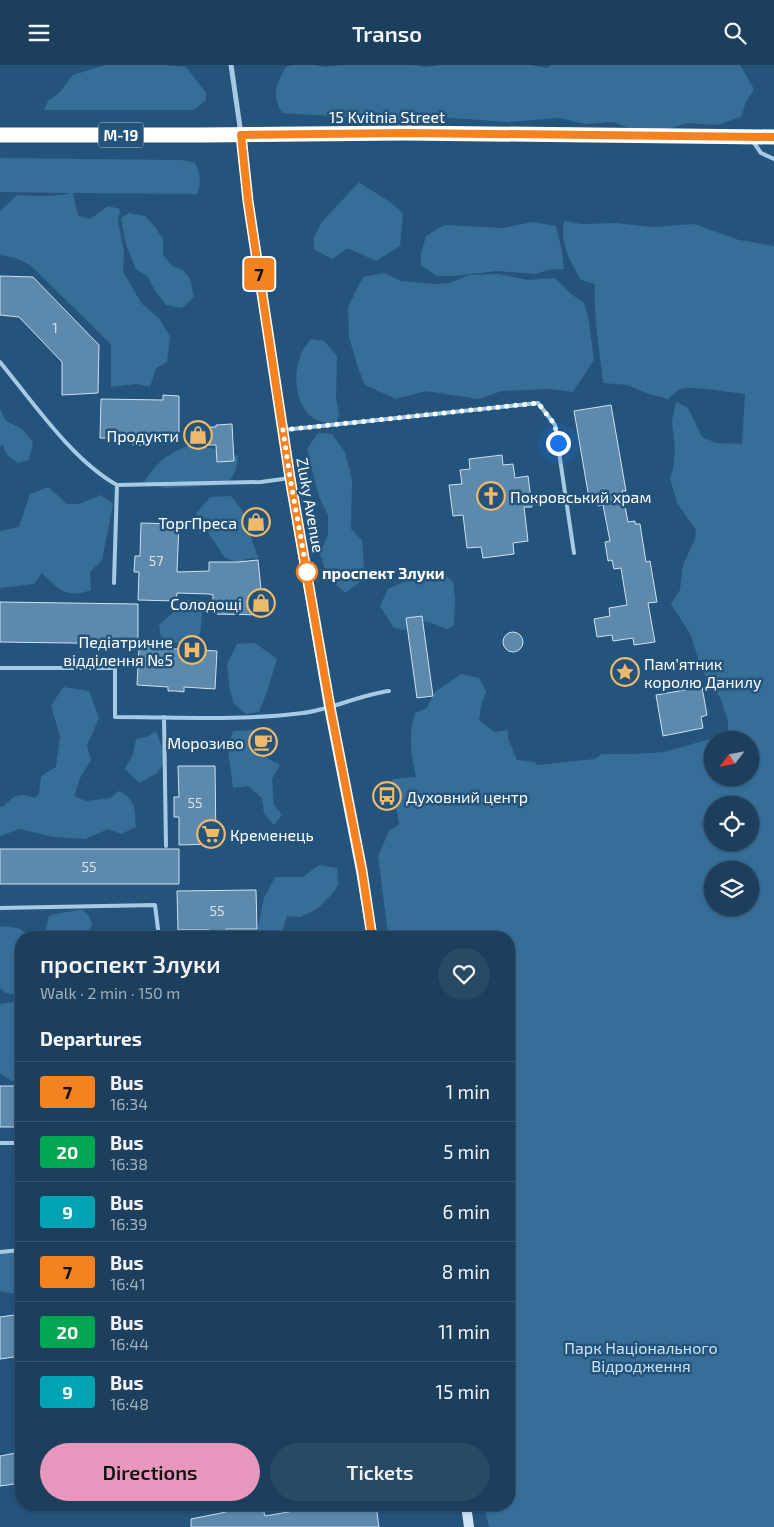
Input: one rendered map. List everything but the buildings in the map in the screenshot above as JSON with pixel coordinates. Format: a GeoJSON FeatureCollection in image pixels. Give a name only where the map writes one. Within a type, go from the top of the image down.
{"type":"FeatureCollection","features":[{"type":"Feature","properties":{"kind":"highway","name":"15 Kvitnia Street"},"geometry":{"type":"LineString","coordinates":[[0,135],[415,133],[774,137]]}},
{"type":"Feature","properties":{"kind":"main road","name":"Zluky Avenue"},"geometry":{"type":"LineString","coordinates":[[241,135],[248,201],[290,478],[330,707],[362,871],[371,931]]}},
{"type":"Feature","properties":{"kind":"main road"},"geometry":{"type":"LineString","coordinates":[[467,1511],[469,1527]]}},
{"type":"Feature","properties":{"kind":"street"},"geometry":{"type":"LineString","coordinates":[[231,65],[241,135]]}},
{"type":"Feature","properties":{"kind":"lane"},"geometry":{"type":"LineString","coordinates":[[749,137],[761,153],[774,159]]}},
{"type":"Feature","properties":{"kind":"lane"},"geometry":{"type":"LineString","coordinates":[[0,362],[84,462],[117,485],[261,482],[290,478]]}},
{"type":"Feature","properties":{"kind":"lane"},"geometry":{"type":"LineString","coordinates":[[283,430],[538,403],[555,425],[574,553]]}},
{"type":"Feature","properties":{"kind":"lane"},"geometry":{"type":"LineString","coordinates":[[114,583],[117,485]]}},
{"type":"Feature","properties":{"kind":"lane"},"geometry":{"type":"LineString","coordinates":[[0,668],[115,668],[115,717],[248,716],[303,713],[330,707],[371,693],[388,691]]}},
{"type":"Feature","properties":{"kind":"lane"},"geometry":{"type":"LineString","coordinates":[[164,717],[166,846]]}},
{"type":"Feature","properties":{"kind":"lane"},"geometry":{"type":"LineString","coordinates":[[0,908],[155,905],[158,931]]}},
{"type":"Feature","properties":{"kind":"lane"},"geometry":{"type":"LineString","coordinates":[[0,1143],[15,1143]]}},
{"type":"Feature","properties":{"kind":"lane"},"geometry":{"type":"LineString","coordinates":[[0,1252],[15,1251]]}},
{"type":"Feature","properties":{"kind":"green space"},"geometry":{"type":"Polygon","coordinates":[[[106,65],[186,67],[206,93],[206,100],[194,110],[44,110],[48,101],[60,92],[73,75],[106,65]]]}},
{"type":"Feature","properties":{"kind":"green space"},"geometry":{"type":"Polygon","coordinates":[[[291,65],[325,67],[344,65],[413,65],[425,67],[441,65],[531,65],[547,68],[551,65],[740,65],[754,89],[746,102],[741,117],[717,125],[688,123],[647,136],[614,122],[586,124],[559,118],[507,122],[439,117],[395,120],[282,113],[277,100],[276,89],[286,67],[291,65]]]}},
{"type":"Feature","properties":{"kind":"green space"},"geometry":{"type":"Polygon","coordinates":[[[0,158],[181,160],[195,163],[200,178],[197,194],[73,193],[78,216],[90,219],[108,206],[120,209],[118,221],[124,251],[123,272],[142,304],[158,317],[170,336],[167,362],[156,368],[150,387],[137,384],[111,387],[111,344],[30,265],[15,258],[0,255],[0,211],[17,195],[52,196],[70,193],[0,192],[0,158]]]}},
{"type":"Feature","properties":{"kind":"green space"},"geometry":{"type":"Polygon","coordinates":[[[359,182],[388,201],[403,214],[400,246],[376,261],[350,249],[346,249],[332,259],[314,249],[314,238],[321,223],[359,182]]]}},
{"type":"Feature","properties":{"kind":"green space"},"geometry":{"type":"Polygon","coordinates":[[[129,213],[145,216],[163,239],[163,255],[172,266],[183,270],[190,279],[194,297],[182,308],[166,305],[148,277],[136,269],[126,245],[121,218],[129,213]]]}},
{"type":"Feature","properties":{"kind":"green space","name":"Парк Національного Відродження"},"geometry":{"type":"Polygon","coordinates":[[[564,221],[582,224],[615,223],[652,227],[694,224],[739,240],[774,246],[774,1527],[489,1527],[485,1511],[515,1511],[515,931],[388,931],[378,856],[389,831],[399,825],[392,779],[416,777],[411,745],[415,713],[427,708],[435,692],[461,674],[479,678],[486,692],[481,705],[479,720],[494,732],[508,730],[508,738],[517,760],[535,762],[537,765],[595,759],[602,754],[664,752],[704,741],[704,786],[759,786],[759,731],[728,731],[728,721],[720,697],[709,685],[698,659],[691,635],[671,604],[680,590],[683,565],[695,539],[696,530],[677,503],[670,478],[675,450],[672,421],[676,402],[688,408],[702,437],[716,443],[742,444],[745,394],[686,388],[677,391],[668,399],[627,385],[603,383],[596,321],[595,284],[581,280],[563,237],[564,221]]]}},
{"type":"Feature","properties":{"kind":"green space"},"geometry":{"type":"Polygon","coordinates":[[[532,222],[556,226],[564,269],[548,270],[535,274],[497,271],[437,276],[421,265],[421,254],[426,236],[444,225],[503,228],[532,222]]]}},
{"type":"Feature","properties":{"kind":"green space"},"geometry":{"type":"Polygon","coordinates":[[[384,273],[401,281],[435,284],[449,283],[470,275],[499,274],[528,280],[555,278],[571,294],[584,303],[589,321],[594,360],[573,392],[550,389],[502,391],[478,399],[426,391],[396,399],[365,385],[349,337],[348,307],[363,277],[384,273]]]}},
{"type":"Feature","properties":{"kind":"green space"},"geometry":{"type":"Polygon","coordinates":[[[311,339],[324,341],[337,356],[336,396],[339,415],[335,424],[321,422],[311,416],[304,409],[297,391],[296,381],[299,361],[302,352],[311,339]]]}},
{"type":"Feature","properties":{"kind":"green space"},"geometry":{"type":"Polygon","coordinates":[[[0,409],[6,421],[22,429],[33,442],[29,460],[18,463],[8,456],[2,444],[0,447],[0,409]]]}},
{"type":"Feature","properties":{"kind":"green space"},"geometry":{"type":"Polygon","coordinates":[[[318,433],[332,434],[345,452],[352,480],[351,529],[362,540],[364,566],[360,582],[345,593],[327,576],[320,554],[328,534],[328,515],[319,497],[307,449],[318,433]]]}},
{"type":"Feature","properties":{"kind":"green space"},"geometry":{"type":"Polygon","coordinates":[[[187,446],[210,448],[238,456],[236,470],[227,485],[164,488],[144,482],[162,460],[187,446]]]}},
{"type":"Feature","properties":{"kind":"green space"},"geometry":{"type":"Polygon","coordinates":[[[48,487],[67,504],[79,504],[101,495],[113,504],[102,560],[90,572],[91,590],[76,594],[69,593],[53,584],[42,573],[34,584],[0,588],[0,531],[19,527],[30,494],[48,487]]]}},
{"type":"Feature","properties":{"kind":"green space"},"geometry":{"type":"Polygon","coordinates":[[[231,496],[242,510],[258,558],[245,559],[250,601],[238,592],[235,561],[225,558],[196,514],[210,497],[231,496]]]}},
{"type":"Feature","properties":{"kind":"green space"},"geometry":{"type":"Polygon","coordinates":[[[441,571],[453,582],[455,599],[454,625],[447,629],[417,620],[405,630],[394,628],[380,606],[388,589],[412,578],[441,571]]]}},
{"type":"Feature","properties":{"kind":"green space"},"geometry":{"type":"Polygon","coordinates":[[[187,600],[203,605],[200,634],[181,643],[172,642],[161,637],[159,625],[187,600]]]}},
{"type":"Feature","properties":{"kind":"green space"},"geometry":{"type":"Polygon","coordinates":[[[255,643],[277,659],[259,712],[246,714],[234,704],[230,690],[227,664],[237,644],[255,643]]]}},
{"type":"Feature","properties":{"kind":"green space"},"geometry":{"type":"Polygon","coordinates":[[[63,687],[89,691],[99,718],[87,745],[91,760],[81,776],[74,796],[86,801],[111,798],[118,791],[124,794],[132,801],[136,827],[121,834],[108,829],[85,839],[53,837],[20,829],[0,836],[0,806],[3,807],[10,800],[20,795],[34,798],[39,794],[41,776],[56,767],[60,736],[51,706],[63,687]]]}},
{"type":"Feature","properties":{"kind":"green space"},"geometry":{"type":"Polygon","coordinates":[[[254,730],[258,749],[280,765],[272,779],[274,805],[282,815],[274,825],[264,814],[262,798],[248,786],[233,788],[228,749],[233,731],[254,730]]]}},
{"type":"Feature","properties":{"kind":"green space"},"geometry":{"type":"Polygon","coordinates":[[[156,731],[167,760],[157,773],[139,783],[125,769],[133,754],[136,739],[147,737],[156,731]]]}},
{"type":"Feature","properties":{"kind":"green space"},"geometry":{"type":"Polygon","coordinates":[[[319,865],[337,868],[338,885],[318,908],[301,917],[287,916],[282,931],[257,931],[264,898],[275,877],[303,877],[319,865]]]}},
{"type":"Feature","properties":{"kind":"green space"},"geometry":{"type":"Polygon","coordinates":[[[83,910],[89,916],[92,925],[88,931],[45,931],[49,916],[83,910]]]}},
{"type":"Feature","properties":{"kind":"green space"},"geometry":{"type":"Polygon","coordinates":[[[0,927],[18,928],[23,931],[15,931],[15,994],[6,993],[0,988],[0,927]]]}},
{"type":"Feature","properties":{"kind":"green space"},"geometry":{"type":"Polygon","coordinates":[[[15,1002],[15,1081],[12,1081],[0,1073],[0,1004],[15,1002]]]}},
{"type":"Feature","properties":{"kind":"green space"},"geometry":{"type":"Polygon","coordinates":[[[15,1252],[15,1294],[0,1291],[0,1253],[15,1252]]]}},
{"type":"Feature","properties":{"kind":"bus line","name":"7"},"geometry":{"type":"LineString","coordinates":[[371,931],[362,871],[330,707],[290,478],[248,201],[241,135],[405,133],[774,137]]}},
{"type":"Feature","properties":{"kind":"place","name":"Продукти"},"geometry":{"type":"Point","coordinates":[198,435]}},
{"type":"Feature","properties":{"kind":"place","name":"Покровський храм"},"geometry":{"type":"Point","coordinates":[491,496]}},
{"type":"Feature","properties":{"kind":"place","name":"ТоргПреса"},"geometry":{"type":"Point","coordinates":[256,522]}},
{"type":"Feature","properties":{"kind":"place","name":"проспект Злуки"},"geometry":{"type":"Point","coordinates":[307,572]}},
{"type":"Feature","properties":{"kind":"place","name":"Солодощі"},"geometry":{"type":"Point","coordinates":[261,603]}},
{"type":"Feature","properties":{"kind":"place","name":"Педіатричне відділення №5"},"geometry":{"type":"Point","coordinates":[192,650]}},
{"type":"Feature","properties":{"kind":"place","name":"Пам'ятник королю Данилу"},"geometry":{"type":"Point","coordinates":[625,672]}},
{"type":"Feature","properties":{"kind":"place","name":"Морозиво"},"geometry":{"type":"Point","coordinates":[263,742]}},
{"type":"Feature","properties":{"kind":"place","name":"Духовний центр"},"geometry":{"type":"Point","coordinates":[387,796]}},
{"type":"Feature","properties":{"kind":"place","name":"Кременець"},"geometry":{"type":"Point","coordinates":[211,834]}},
{"type":"Feature","properties":{"kind":"route"},"geometry":{"type":"LineString","coordinates":[[307,572],[283,430],[538,403],[555,425],[558,443]]}}]}
